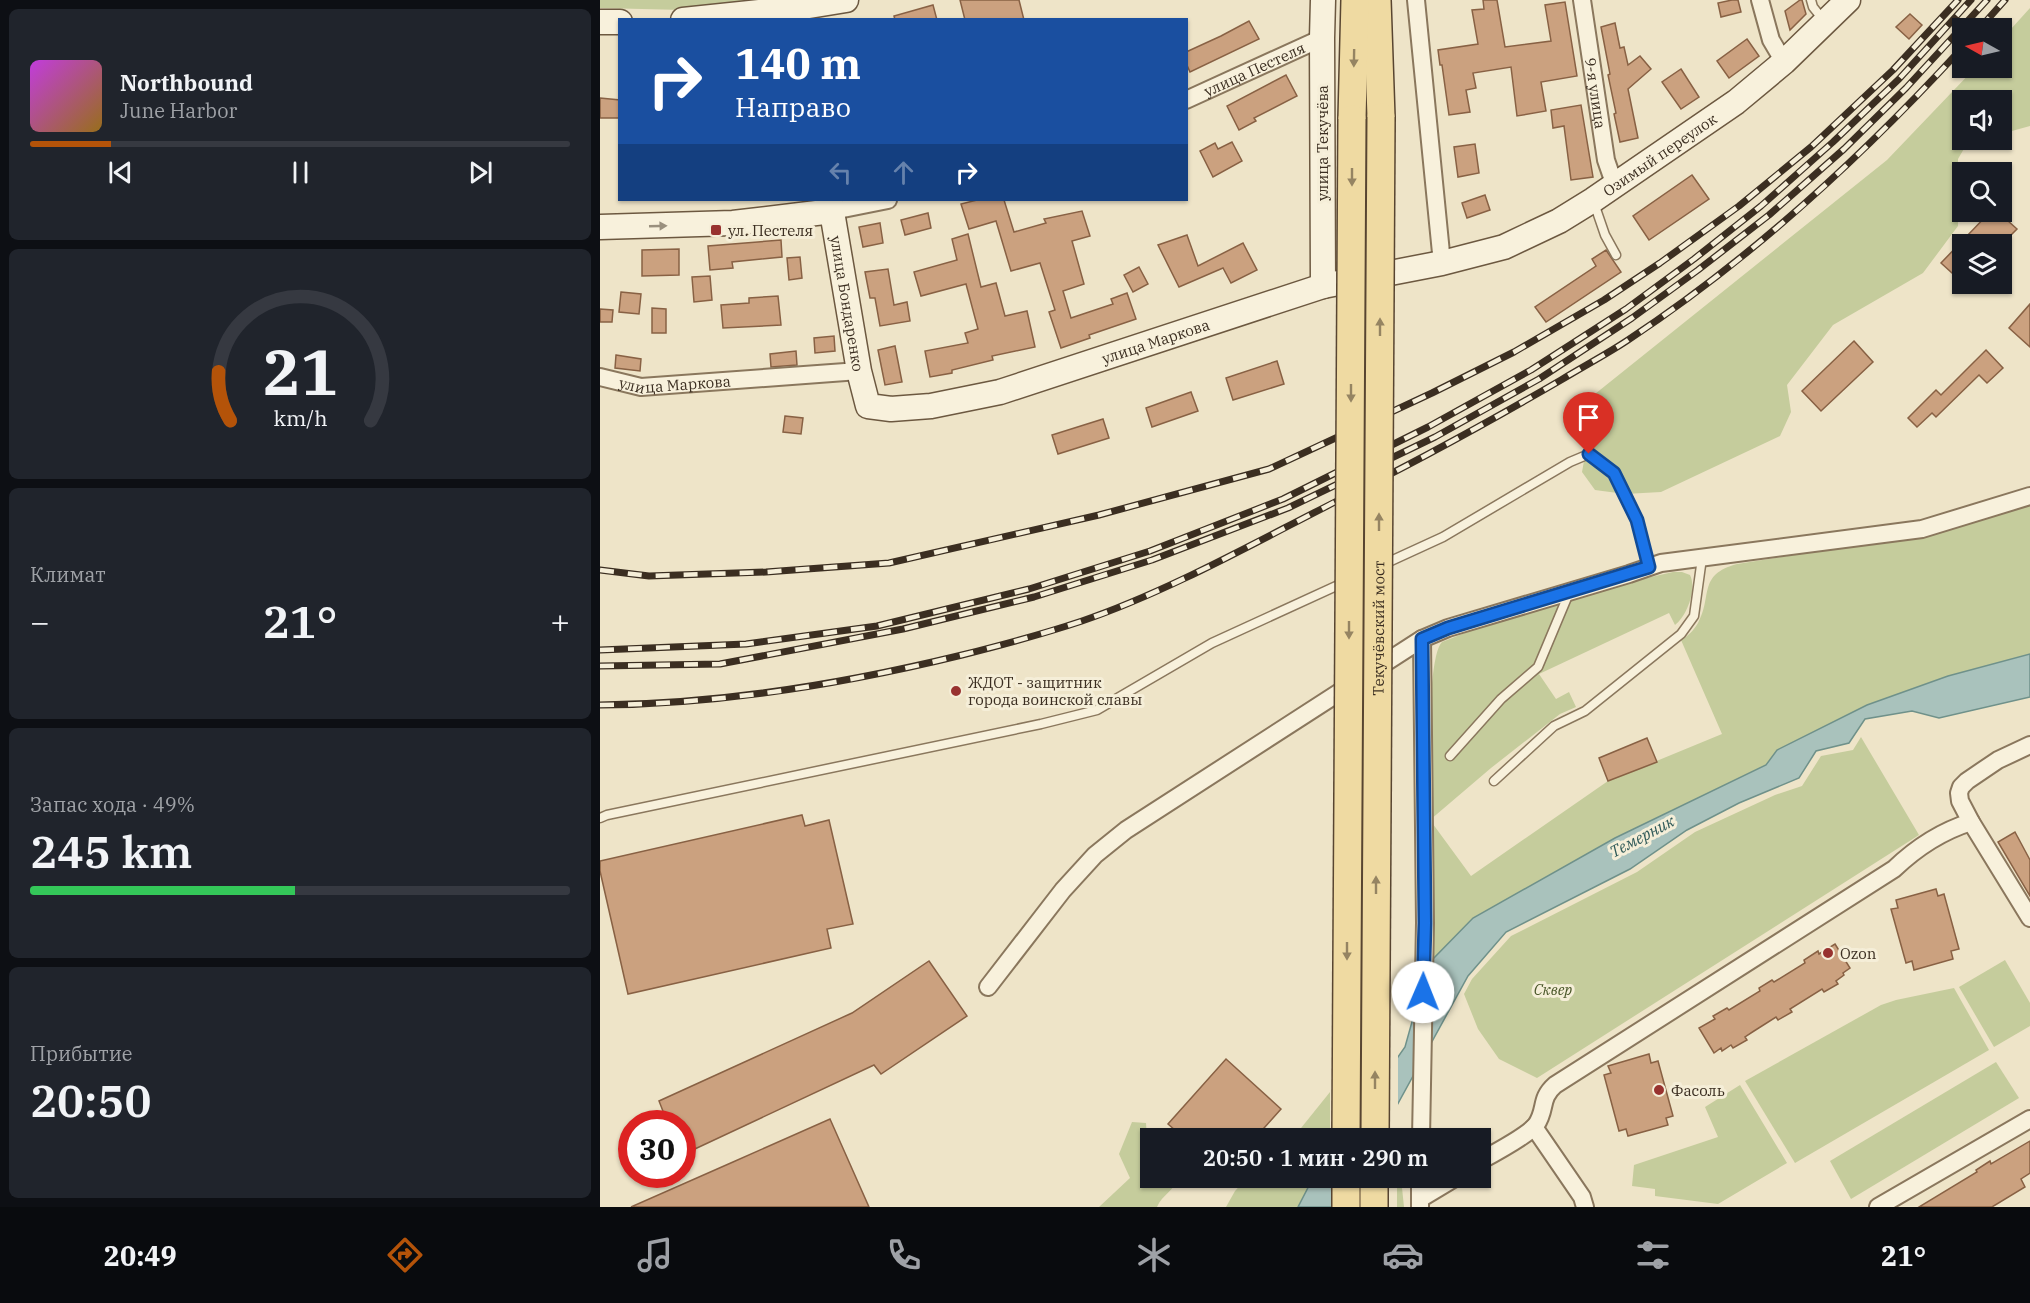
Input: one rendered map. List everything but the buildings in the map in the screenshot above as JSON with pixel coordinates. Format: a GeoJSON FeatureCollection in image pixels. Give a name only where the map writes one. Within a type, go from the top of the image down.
{"type":"FeatureCollection","features":[{"type":"Feature","properties":{"kind":"main road","name":"Текучёвский мост"},"geometry":{"type":"LineString","coordinates":[[1346,1128],[1352,118],[1355,0]]}},
{"type":"Feature","properties":{"kind":"main road","name":"Текучёвский мост"},"geometry":{"type":"LineString","coordinates":[[1375,1128],[1381,117],[1377,0]]}},
{"type":"Feature","properties":{"kind":"main road"},"geometry":{"type":"LineString","coordinates":[[1346,1188],[1346,1207]]}},
{"type":"Feature","properties":{"kind":"main road"},"geometry":{"type":"LineString","coordinates":[[1374,1188],[1374,1207]]}},
{"type":"Feature","properties":{"kind":"street"},"geometry":{"type":"LineString","coordinates":[[704,18],[797,9],[846,0]]}},
{"type":"Feature","properties":{"kind":"street","name":"улица Текучёва"},"geometry":{"type":"LineString","coordinates":[[1323,0],[1323,285]]}},
{"type":"Feature","properties":{"kind":"street"},"geometry":{"type":"LineString","coordinates":[[1416,0],[1442,263]]}},
{"type":"Feature","properties":{"kind":"street","name":"9-я улица"},"geometry":{"type":"LineString","coordinates":[[1582,0],[1606,160],[1615,186]]}},
{"type":"Feature","properties":{"kind":"street"},"geometry":{"type":"LineString","coordinates":[[1760,0],[1771,40],[1784,62]]}},
{"type":"Feature","properties":{"kind":"street","name":"Озимый переулок"},"geometry":{"type":"LineString","coordinates":[[1442,263],[1504,247],[1559,220],[1615,186],[1736,102],[1784,62],[1848,0]]}},
{"type":"Feature","properties":{"kind":"street"},"geometry":{"type":"LineString","coordinates":[[600,22],[618,21]]}},
{"type":"Feature","properties":{"kind":"street","name":"улица Пестеля"},"geometry":{"type":"LineString","coordinates":[[1188,99],[1322,38]]}},
{"type":"Feature","properties":{"kind":"street"},"geometry":{"type":"LineString","coordinates":[[600,227],[733,223],[831,205],[877,201]]}},
{"type":"Feature","properties":{"kind":"street","name":"улица Бондаренко"},"geometry":{"type":"LineString","coordinates":[[831,205],[859,371],[868,406]]}},
{"type":"Feature","properties":{"kind":"street","name":"улица Маркова"},"geometry":{"type":"LineString","coordinates":[[868,406],[891,410],[1000,392],[1323,285],[1442,263]]}},
{"type":"Feature","properties":{"kind":"street","name":"улица Маркова"},"geometry":{"type":"LineString","coordinates":[[600,377],[641,387],[859,371]]}},
{"type":"Feature","properties":{"kind":"street"},"geometry":{"type":"LineString","coordinates":[[988,987],[1063,890],[1095,855],[1126,830],[1422,639],[1448,628],[1661,563],[1922,529],[2030,496]]}},
{"type":"Feature","properties":{"kind":"street"},"geometry":{"type":"LineString","coordinates":[[1421,1128],[1425,923],[1422,639]]}},
{"type":"Feature","properties":{"kind":"street"},"geometry":{"type":"LineString","coordinates":[[2030,745],[1998,760],[1967,780],[1959,793],[1960,801],[1971,822],[2030,918]]}},
{"type":"Feature","properties":{"kind":"street"},"geometry":{"type":"LineString","coordinates":[[1491,1154],[1534,1127],[1544,1111],[1545,1095],[1555,1084],[1894,870],[1930,841],[1971,822]]}},
{"type":"Feature","properties":{"kind":"street"},"geometry":{"type":"LineString","coordinates":[[1878,1207],[2030,1119]]}},
{"type":"Feature","properties":{"kind":"street"},"geometry":{"type":"LineString","coordinates":[[1534,1127],[1582,1197],[1585,1207]]}},
{"type":"Feature","properties":{"kind":"street"},"geometry":{"type":"LineString","coordinates":[[1420,1203],[1441,1188]]}},
{"type":"Feature","properties":{"kind":"lane"},"geometry":{"type":"LineString","coordinates":[[1811,0],[1813,7],[1825,22]]}},
{"type":"Feature","properties":{"kind":"lane"},"geometry":{"type":"LineString","coordinates":[[1593,200],[1605,235],[1616,255]]}},
{"type":"Feature","properties":{"kind":"lane"},"geometry":{"type":"LineString","coordinates":[[1369,571],[1443,537],[1570,462],[1589,454],[1614,473],[1637,520],[1649,567]]}},
{"type":"Feature","properties":{"kind":"lane"},"geometry":{"type":"LineString","coordinates":[[1494,781],[1554,726],[1585,711],[1682,634],[1694,616],[1702,558]]}},
{"type":"Feature","properties":{"kind":"lane"},"geometry":{"type":"LineString","coordinates":[[600,818],[618,812],[1041,724],[1096,710],[1212,643],[1359,576]]}},
{"type":"Feature","properties":{"kind":"lane"},"geometry":{"type":"LineString","coordinates":[[1450,756],[1501,699],[1538,667],[1569,592]]}},
{"type":"Feature","properties":{"kind":"green space"},"geometry":{"type":"Polygon","coordinates":[[[600,0],[759,0],[684,10],[600,8],[600,0]]]}},
{"type":"Feature","properties":{"kind":"green space"},"geometry":{"type":"Polygon","coordinates":[[[2030,8],[2030,126],[2012,131],[2012,90],[1954,90],[1965,78],[2012,78],[2012,28],[2030,8]]]}},
{"type":"Feature","properties":{"kind":"green space"},"geometry":{"type":"Polygon","coordinates":[[[1952,92],[1952,150],[1963,150],[1958,162],[1952,162],[1952,222],[1958,222],[1958,226],[1923,273],[1833,325],[1787,385],[1791,412],[1780,436],[1661,492],[1625,494],[1595,490],[1582,472],[1588,439],[1602,428],[1590,398],[1887,160],[1952,92]]]}},
{"type":"Feature","properties":{"kind":"green space"},"geometry":{"type":"Polygon","coordinates":[[[2030,500],[2030,654],[1948,676],[1867,705],[1777,750],[1766,765],[1473,918],[1433,959],[1429,792],[1429,740],[1435,660],[1442,642],[1475,629],[1620,584],[1673,572],[1690,575],[1692,581],[1690,602],[1675,625],[1669,613],[1539,674],[1556,699],[1569,692],[1576,707],[1560,714],[1430,820],[1471,876],[1608,781],[1722,734],[1681,640],[1691,633],[1698,623],[1708,588],[1716,574],[1737,564],[1903,538],[2030,500]]]}},
{"type":"Feature","properties":{"kind":"green space","name":"Сквер"},"geometry":{"type":"Polygon","coordinates":[[[1861,737],[1919,835],[1537,1078],[1499,1059],[1478,1029],[1464,994],[1472,979],[1511,936],[1637,872],[1695,832],[1775,795],[1802,786],[1821,756],[1853,750],[1861,737]]]}},
{"type":"Feature","properties":{"kind":"green space"},"geometry":{"type":"Polygon","coordinates":[[[2005,960],[2030,1003],[2030,1026],[1994,1047],[1959,987],[2005,960]]]}},
{"type":"Feature","properties":{"kind":"green space"},"geometry":{"type":"Polygon","coordinates":[[[1954,988],[1989,1050],[1795,1163],[1745,1081],[1881,1005],[1954,988]]]}},
{"type":"Feature","properties":{"kind":"green space"},"geometry":{"type":"Polygon","coordinates":[[[1996,1062],[2019,1098],[1851,1199],[1830,1161],[1996,1062]]]}},
{"type":"Feature","properties":{"kind":"green space"},"geometry":{"type":"Polygon","coordinates":[[[1740,1085],[1787,1163],[1718,1204],[1655,1196],[1655,1189],[1632,1186],[1634,1165],[1718,1137],[1705,1107],[1740,1085]]]}},
{"type":"Feature","properties":{"kind":"green space"},"geometry":{"type":"Polygon","coordinates":[[[1330,1092],[1330,1128],[1301,1128],[1330,1092]]]}},
{"type":"Feature","properties":{"kind":"green space"},"geometry":{"type":"Polygon","coordinates":[[[1132,1122],[1146,1123],[1146,1128],[1140,1128],[1140,1188],[1172,1188],[1157,1207],[1099,1207],[1130,1178],[1119,1154],[1132,1122]]]}},
{"type":"Feature","properties":{"kind":"green space"},"geometry":{"type":"Polygon","coordinates":[[[1238,1188],[1308,1188],[1298,1207],[1226,1207],[1238,1188]]]}},
{"type":"Feature","properties":{"kind":"green space"},"geometry":{"type":"Polygon","coordinates":[[[1397,1188],[1402,1188],[1404,1207],[1397,1207],[1397,1188]]]}},
{"type":"Feature","properties":{"kind":"water","name":"Темерник"},"geometry":{"type":"Polygon","coordinates":[[[2030,654],[2030,697],[1939,718],[1912,711],[1865,719],[1849,743],[1816,751],[1799,778],[1739,803],[1687,830],[1630,869],[1506,932],[1468,976],[1384,1128],[1348,1128],[1405,1047],[1433,959],[1473,918],[1615,838],[1766,765],[1777,750],[1867,705],[1948,676],[2030,654]]]}},
{"type":"Feature","properties":{"kind":"water"},"geometry":{"type":"Polygon","coordinates":[[[1308,1188],[1353,1188],[1343,1207],[1298,1207],[1308,1188]]]}},
{"type":"Feature","properties":{"kind":"pier"},"geometry":{"type":"Polygon","coordinates":[[[1398,1053],[1398,1109],[1388,1128],[1345,1128],[1398,1053]]]}},
{"type":"Feature","properties":{"kind":"railway"},"geometry":{"type":"LineString","coordinates":[[600,570],[649,576],[766,572],[889,563],[1099,515],[1269,469],[1514,352],[1604,300],[1660,263],[1739,206],[1811,147],[1893,70],[1958,0]]}},
{"type":"Feature","properties":{"kind":"railway"},"geometry":{"type":"LineString","coordinates":[[600,650],[746,644],[877,626],[1029,589],[1150,551],[1283,499],[1428,427],[1531,370],[1626,309],[1761,206],[1833,142],[1899,79],[1971,0]]}},
{"type":"Feature","properties":{"kind":"railway"},"geometry":{"type":"LineString","coordinates":[[600,666],[720,664],[903,629],[1034,597],[1152,560],[1288,508],[1435,437],[1539,379],[1632,318],[1769,215],[1844,149],[1906,88],[1987,0]]}},
{"type":"Feature","properties":{"kind":"railway"},"geometry":{"type":"LineString","coordinates":[[1989,18],[2005,0]]}},
{"type":"Feature","properties":{"kind":"railway"},"geometry":{"type":"LineString","coordinates":[[600,705],[692,701],[782,690],[873,675],[992,647],[1067,626],[1114,609],[1178,581],[1449,443],[1628,340],[1718,275],[1804,204],[1885,128],[1952,59]]}},
{"type":"Feature","properties":{"kind":"place","name":"ул. Пестеля"},"geometry":{"type":"Point","coordinates":[716,230]}},
{"type":"Feature","properties":{"kind":"place","name":"ЖДОТ - защитник города воинской славы"},"geometry":{"type":"Point","coordinates":[956,691]}},
{"type":"Feature","properties":{"kind":"place","name":"Ozon"},"geometry":{"type":"Point","coordinates":[1828,953]}},
{"type":"Feature","properties":{"kind":"place","name":"Фасоль"},"geometry":{"type":"Point","coordinates":[1659,1090]}},
{"type":"Feature","properties":{"kind":"route"},"geometry":{"type":"LineString","coordinates":[[1423,992],[1425,923],[1422,639],[1448,628],[1649,567],[1637,520],[1614,473],[1589,454]]}}]}
